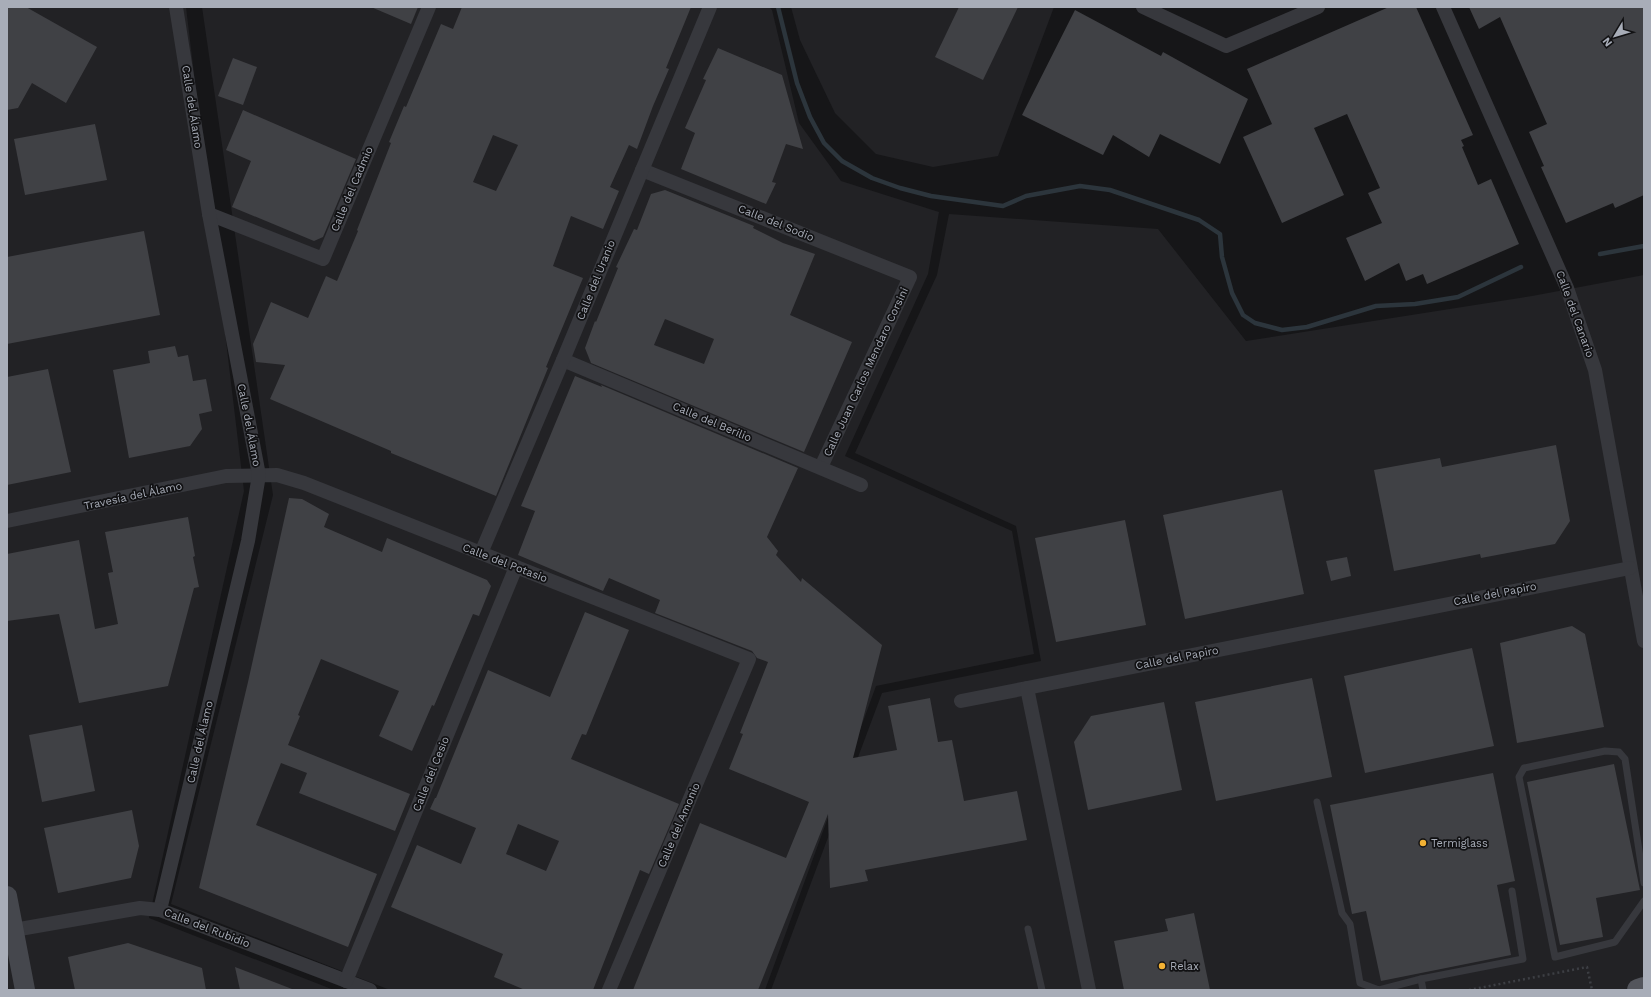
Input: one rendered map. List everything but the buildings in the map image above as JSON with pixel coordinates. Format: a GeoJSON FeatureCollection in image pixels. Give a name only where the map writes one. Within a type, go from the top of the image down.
{"type":"FeatureCollection","features":[{"type":"Feature","properties":{"kind":"main road"},"geometry":{"type":"LineString","coordinates":[[1638,990],[1644,988]]}},
{"type":"Feature","properties":{"kind":"street","name":"Calle del Álamo"},"geometry":{"type":"LineString","coordinates":[[160,910],[248,541],[259,475],[209,214],[176,7]]}},
{"type":"Feature","properties":{"kind":"street","name":"Calle del Cadmio"},"geometry":{"type":"LineString","coordinates":[[209,214],[323,259],[429,7]]}},
{"type":"Feature","properties":{"kind":"street","name":"Calle del Uranio"},"geometry":{"type":"LineString","coordinates":[[481,553],[710,7]]}},
{"type":"Feature","properties":{"kind":"street"},"geometry":{"type":"LineString","coordinates":[[1144,7],[1226,46],[1318,7]]}},
{"type":"Feature","properties":{"kind":"street","name":"Calle del Canario"},"geometry":{"type":"LineString","coordinates":[[1444,7],[1567,288],[1595,370],[1644,641]]}},
{"type":"Feature","properties":{"kind":"street","name":"Calle del Sodio"},"geometry":{"type":"LineString","coordinates":[[642,170],[910,277]]}},
{"type":"Feature","properties":{"kind":"street","name":"Calle Juan Carlos Mendaro Corsini"},"geometry":{"type":"LineString","coordinates":[[821,467],[910,277]]}},
{"type":"Feature","properties":{"kind":"street","name":"Calle del Berilio"},"geometry":{"type":"LineString","coordinates":[[563,360],[861,484]]}},
{"type":"Feature","properties":{"kind":"street","name":"Travesía del Álamo"},"geometry":{"type":"LineString","coordinates":[[7,522],[226,476],[259,475]]}},
{"type":"Feature","properties":{"kind":"street","name":"Calle del Potasio"},"geometry":{"type":"LineString","coordinates":[[259,475],[277,475],[304,483],[749,659]]}},
{"type":"Feature","properties":{"kind":"street","name":"Calle del Cesio"},"geometry":{"type":"LineString","coordinates":[[346,981],[516,567]]}},
{"type":"Feature","properties":{"kind":"street","name":"Calle del Papiro"},"geometry":{"type":"LineString","coordinates":[[961,700],[1630,568]]}},
{"type":"Feature","properties":{"kind":"street","name":"Calle del Amonio"},"geometry":{"type":"LineString","coordinates":[[609,990],[749,659]]}},
{"type":"Feature","properties":{"kind":"street"},"geometry":{"type":"LineString","coordinates":[[1027,688],[1089,990]]}},
{"type":"Feature","properties":{"kind":"street"},"geometry":{"type":"LineString","coordinates":[[7,896],[25,990]]}},
{"type":"Feature","properties":{"kind":"street","name":"Calle del Rubidio"},"geometry":{"type":"LineString","coordinates":[[14,930],[140,908],[160,910],[370,990]]}},
{"type":"Feature","properties":{"kind":"lane"},"geometry":{"type":"LineString","coordinates":[[1644,883],[1625,759],[1619,752],[1605,751],[1524,768],[1519,777],[1555,957],[1615,942],[1644,902]]}},
{"type":"Feature","properties":{"kind":"lane"},"geometry":{"type":"LineString","coordinates":[[1317,802],[1342,913],[1350,924],[1360,983],[1379,990],[1421,979],[1523,959],[1512,891]]}},
{"type":"Feature","properties":{"kind":"lane"},"geometry":{"type":"LineString","coordinates":[[1636,823],[1644,822]]}},
{"type":"Feature","properties":{"kind":"lane"},"geometry":{"type":"LineString","coordinates":[[1028,929],[1042,990]]}},
{"type":"Feature","properties":{"kind":"lane"},"geometry":{"type":"LineString","coordinates":[[1421,979],[1423,990]]}},
{"type":"Feature","properties":{"kind":"path"},"geometry":{"type":"LineString","coordinates":[[1469,990],[1587,967],[1592,990]]}},
{"type":"Feature","properties":{"kind":"shaded area"},"geometry":{"type":"Polygon","coordinates":[[[7,7],[186,7],[244,491],[149,918],[334,990],[7,990],[7,7]]]}},
{"type":"Feature","properties":{"kind":"shaded area"},"geometry":{"type":"Polygon","coordinates":[[[202,7],[769,7],[772,10],[799,123],[841,181],[939,212],[928,274],[845,456],[1012,531],[1034,654],[876,686],[765,990],[390,990],[171,904],[273,495],[202,7]]]}},
{"type":"Feature","properties":{"kind":"shaded area"},"geometry":{"type":"Polygon","coordinates":[[[791,7],[1054,7],[998,156],[933,167],[876,154],[835,113],[800,40],[791,7]]]}},
{"type":"Feature","properties":{"kind":"shaded area"},"geometry":{"type":"Polygon","coordinates":[[[949,214],[1158,229],[1246,341],[1532,296],[1644,275],[1644,990],[771,990],[882,693],[1041,661],[1016,526],[855,453],[937,275],[949,214]]]}},
{"type":"Feature","properties":{"kind":"waterway"},"geometry":{"type":"LineString","coordinates":[[778,7],[797,83],[810,117],[824,143],[842,161],[872,178],[900,188],[931,196],[1003,206],[1026,196],[1080,186],[1110,190],[1199,220],[1220,234],[1222,257],[1232,293],[1243,315],[1255,323],[1282,330],[1307,327],[1376,306],[1415,304],[1458,297],[1521,267]]}},
{"type":"Feature","properties":{"kind":"waterway"},"geometry":{"type":"LineString","coordinates":[[1600,254],[1644,246]]}},
{"type":"Feature","properties":{"kind":"place","name":"Termiglass"},"geometry":{"type":"Point","coordinates":[1423,843]}},
{"type":"Feature","properties":{"kind":"place","name":"Relax"},"geometry":{"type":"Point","coordinates":[1162,966]}}]}
